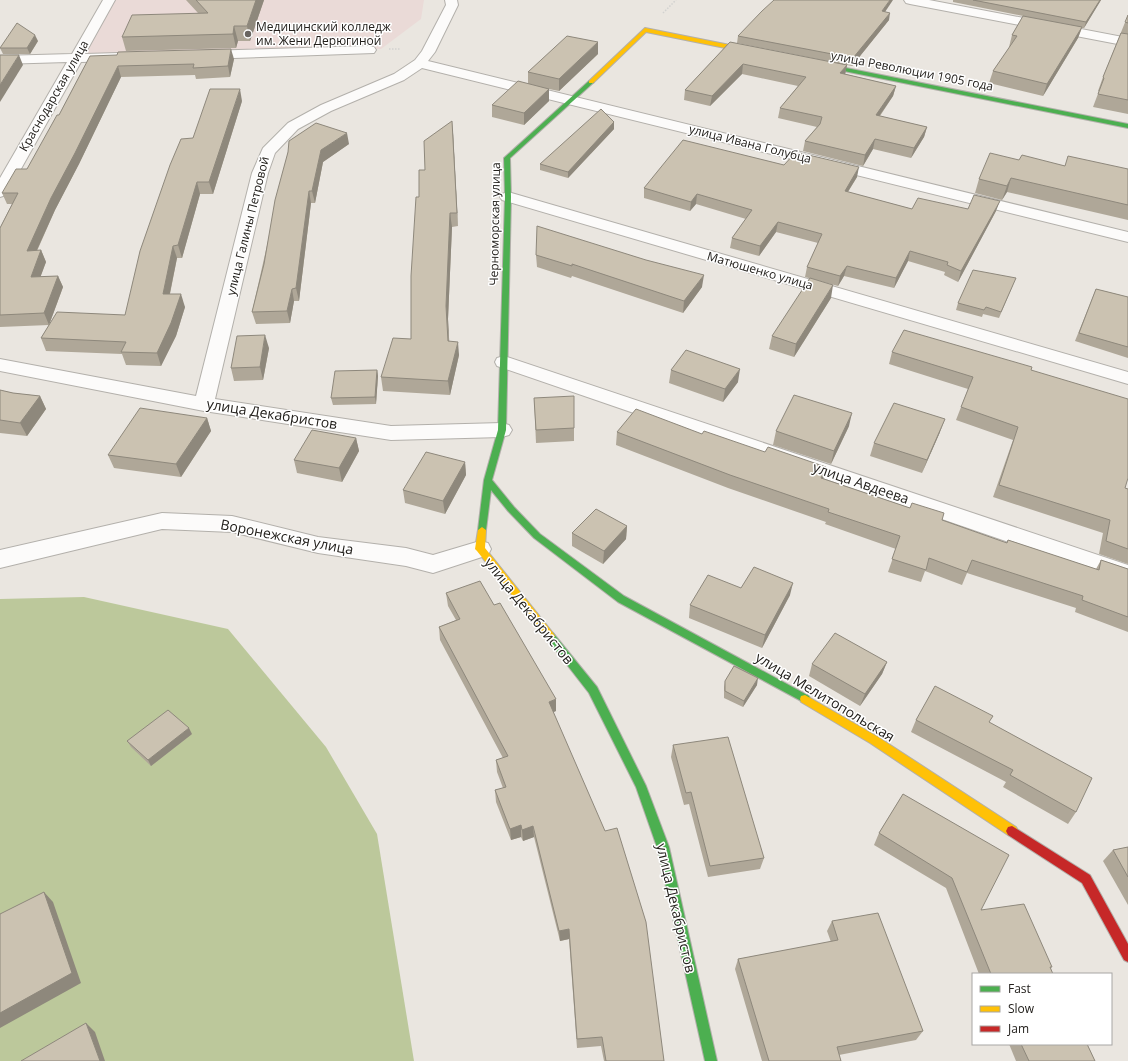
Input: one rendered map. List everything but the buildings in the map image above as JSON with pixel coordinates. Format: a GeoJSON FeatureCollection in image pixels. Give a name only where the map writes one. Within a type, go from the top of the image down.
{"type":"FeatureCollection","features":[{"type":"Feature","properties":{"kind":"street","name":"Краснодарская улица"},"geometry":{"type":"LineString","coordinates":[[0,192],[109,0]]}},
{"type":"Feature","properties":{"kind":"street","name":"улица Галины Петровой"},"geometry":{"type":"LineString","coordinates":[[204,404],[260,173],[268,151],[293,126],[326,108],[399,77],[420,62],[428,52],[452,4],[451,0]]}},
{"type":"Feature","properties":{"kind":"street"},"geometry":{"type":"LineString","coordinates":[[910,0],[1128,42]]}},
{"type":"Feature","properties":{"kind":"street","name":"Черноморская улица"},"geometry":{"type":"LineString","coordinates":[[502,430],[508,197],[507,158],[572,100],[645,30],[762,53]]}},
{"type":"Feature","properties":{"kind":"street"},"geometry":{"type":"LineString","coordinates":[[187,55],[369,50]]}},
{"type":"Feature","properties":{"kind":"street"},"geometry":{"type":"LineString","coordinates":[[0,60],[131,56]]}},
{"type":"Feature","properties":{"kind":"street","name":"улица Ивана Голубца"},"geometry":{"type":"LineString","coordinates":[[420,62],[1128,237]]}},
{"type":"Feature","properties":{"kind":"street","name":"улица Революции 1905 года"},"geometry":{"type":"LineString","coordinates":[[808,62],[1128,126]]}},
{"type":"Feature","properties":{"kind":"street","name":"Матюшенко улица"},"geometry":{"type":"LineString","coordinates":[[508,197],[1128,378]]}},
{"type":"Feature","properties":{"kind":"street","name":"улица Авдеева"},"geometry":{"type":"LineString","coordinates":[[504,362],[1128,574]]}},
{"type":"Feature","properties":{"kind":"street","name":"улица Декабристов"},"geometry":{"type":"LineString","coordinates":[[0,364],[204,404],[391,433],[502,430],[488,480],[480,549],[593,690],[641,786],[662,848],[711,1061]]}},
{"type":"Feature","properties":{"kind":"street","name":"улица Мелитопольская"},"geometry":{"type":"LineString","coordinates":[[488,480],[511,509],[537,536],[620,599],[782,685],[874,740],[1086,878],[1128,956]]}},
{"type":"Feature","properties":{"kind":"street","name":"Воронежская улица"},"geometry":{"type":"LineString","coordinates":[[0,559],[162,521],[232,524],[318,545],[406,557],[433,564],[480,549]]}},
{"type":"Feature","properties":{"kind":"shaded area","name":"Медицинский колледж им. Жени Дерюгиной"},"geometry":{"type":"Polygon","coordinates":[[[115,0],[424,0],[421,19],[381,49],[84,55],[115,0]]]}},
{"type":"Feature","properties":{"kind":"green space"},"geometry":{"type":"Polygon","coordinates":[[[84,597],[228,629],[326,747],[377,834],[414,1061],[0,1061],[0,599],[84,597]]]}},
{"type":"Feature","properties":{"kind":"traffic: fast"},"geometry":{"type":"LineString","coordinates":[[816,64],[1128,126]]}},
{"type":"Feature","properties":{"kind":"traffic: fast"},"geometry":{"type":"LineString","coordinates":[[482,530],[488,480],[502,430],[508,197],[507,158],[591,82]]}},
{"type":"Feature","properties":{"kind":"traffic: fast"},"geometry":{"type":"LineString","coordinates":[[488,480],[511,509],[537,536],[621,599],[805,699]]}},
{"type":"Feature","properties":{"kind":"traffic: fast"},"geometry":{"type":"LineString","coordinates":[[550,636],[593,690],[641,786],[663,847],[711,1061]]}},
{"type":"Feature","properties":{"kind":"traffic: slow"},"geometry":{"type":"LineString","coordinates":[[591,82],[645,30],[755,52]]}},
{"type":"Feature","properties":{"kind":"traffic: slow"},"geometry":{"type":"LineString","coordinates":[[482,530],[480,549],[550,636]]}},
{"type":"Feature","properties":{"kind":"traffic: slow"},"geometry":{"type":"LineString","coordinates":[[805,699],[874,740],[1012,831]]}},
{"type":"Feature","properties":{"kind":"traffic: jam"},"geometry":{"type":"LineString","coordinates":[[1012,831],[1086,879],[1128,956]]}},
{"type":"Feature","properties":{"kind":"place","name":"Медицинский колледж им. Жени Дерюгиной"},"geometry":{"type":"Point","coordinates":[248,34]}}]}
